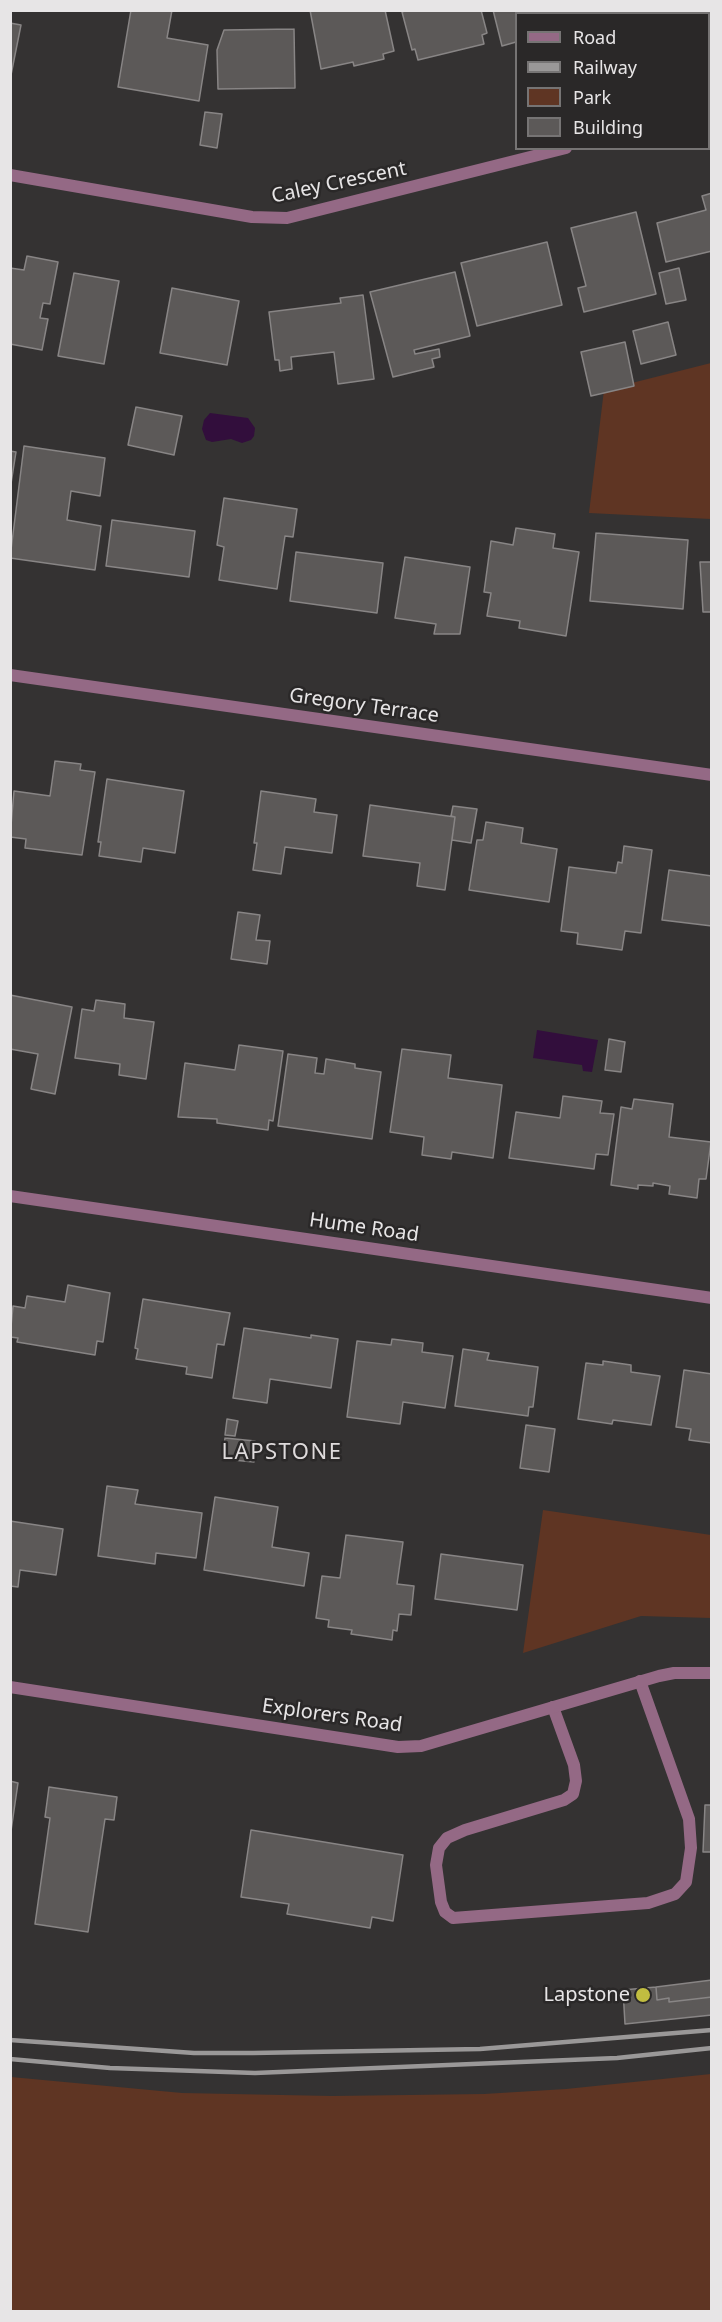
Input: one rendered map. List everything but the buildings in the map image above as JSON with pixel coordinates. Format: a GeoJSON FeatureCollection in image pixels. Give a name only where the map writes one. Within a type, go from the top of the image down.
{"type":"FeatureCollection","features":[{"type":"Feature","properties":{"kind":"street","name":"Caley Crescent"},"geometry":{"type":"LineString","coordinates":[[10,175],[252,217],[287,218],[559,150]]}},
{"type":"Feature","properties":{"kind":"street","name":"Gregory Terrace"},"geometry":{"type":"LineString","coordinates":[[10,675],[711,775]]}},
{"type":"Feature","properties":{"kind":"street","name":"Hume Road"},"geometry":{"type":"LineString","coordinates":[[10,1196],[711,1298]]}},
{"type":"Feature","properties":{"kind":"street","name":"Explorers Road"},"geometry":{"type":"LineString","coordinates":[[10,1687],[398,1747],[421,1746],[640,1681],[674,1673],[711,1673]]}},
{"type":"Feature","properties":{"kind":"street"},"geometry":{"type":"LineString","coordinates":[[553,1707],[574,1764],[576,1781],[573,1794],[564,1800],[451,1835],[443,1842],[436,1856],[438,1884],[445,1912],[453,1918],[648,1903],[675,1894],[686,1882],[691,1848],[689,1819],[640,1681]]}},
{"type":"Feature","properties":{"kind":"green space"},"geometry":{"type":"Polygon","coordinates":[[[711,363],[711,519],[589,513],[604,390],[711,363]]]}},
{"type":"Feature","properties":{"kind":"green space"},"geometry":{"type":"Polygon","coordinates":[[[543,1510],[711,1535],[711,1618],[641,1616],[523,1653],[543,1510]]]}},
{"type":"Feature","properties":{"kind":"green space"},"geometry":{"type":"Polygon","coordinates":[[[711,2074],[711,2311],[11,2311],[11,2077],[182,2093],[332,2096],[484,2094],[566,2089],[711,2074]]]}},
{"type":"Feature","properties":{"kind":"shaded area"},"geometry":{"type":"Polygon","coordinates":[[[210,413],[248,418],[255,428],[254,436],[251,440],[242,443],[231,439],[212,442],[206,440],[202,429],[204,420],[210,413]]]}},
{"type":"Feature","properties":{"kind":"shaded area"},"geometry":{"type":"Polygon","coordinates":[[[537,1030],[598,1040],[592,1072],[583,1071],[582,1065],[533,1058],[537,1030]]]}},
{"type":"Feature","properties":{"kind":"railway"},"geometry":{"type":"LineString","coordinates":[[10,2040],[194,2053],[253,2053],[480,2049],[712,2030]]}},
{"type":"Feature","properties":{"kind":"railway"},"geometry":{"type":"LineString","coordinates":[[10,2059],[110,2068],[255,2073],[617,2058],[712,2048]]}},
{"type":"Feature","properties":{"kind":"place","name":"Lapstone"},"geometry":{"type":"Point","coordinates":[643,1995]}},
{"type":"Feature","properties":{"kind":"district","name":"LAPSTONE"},"geometry":{"type":"Point","coordinates":[282,1453]}}]}
